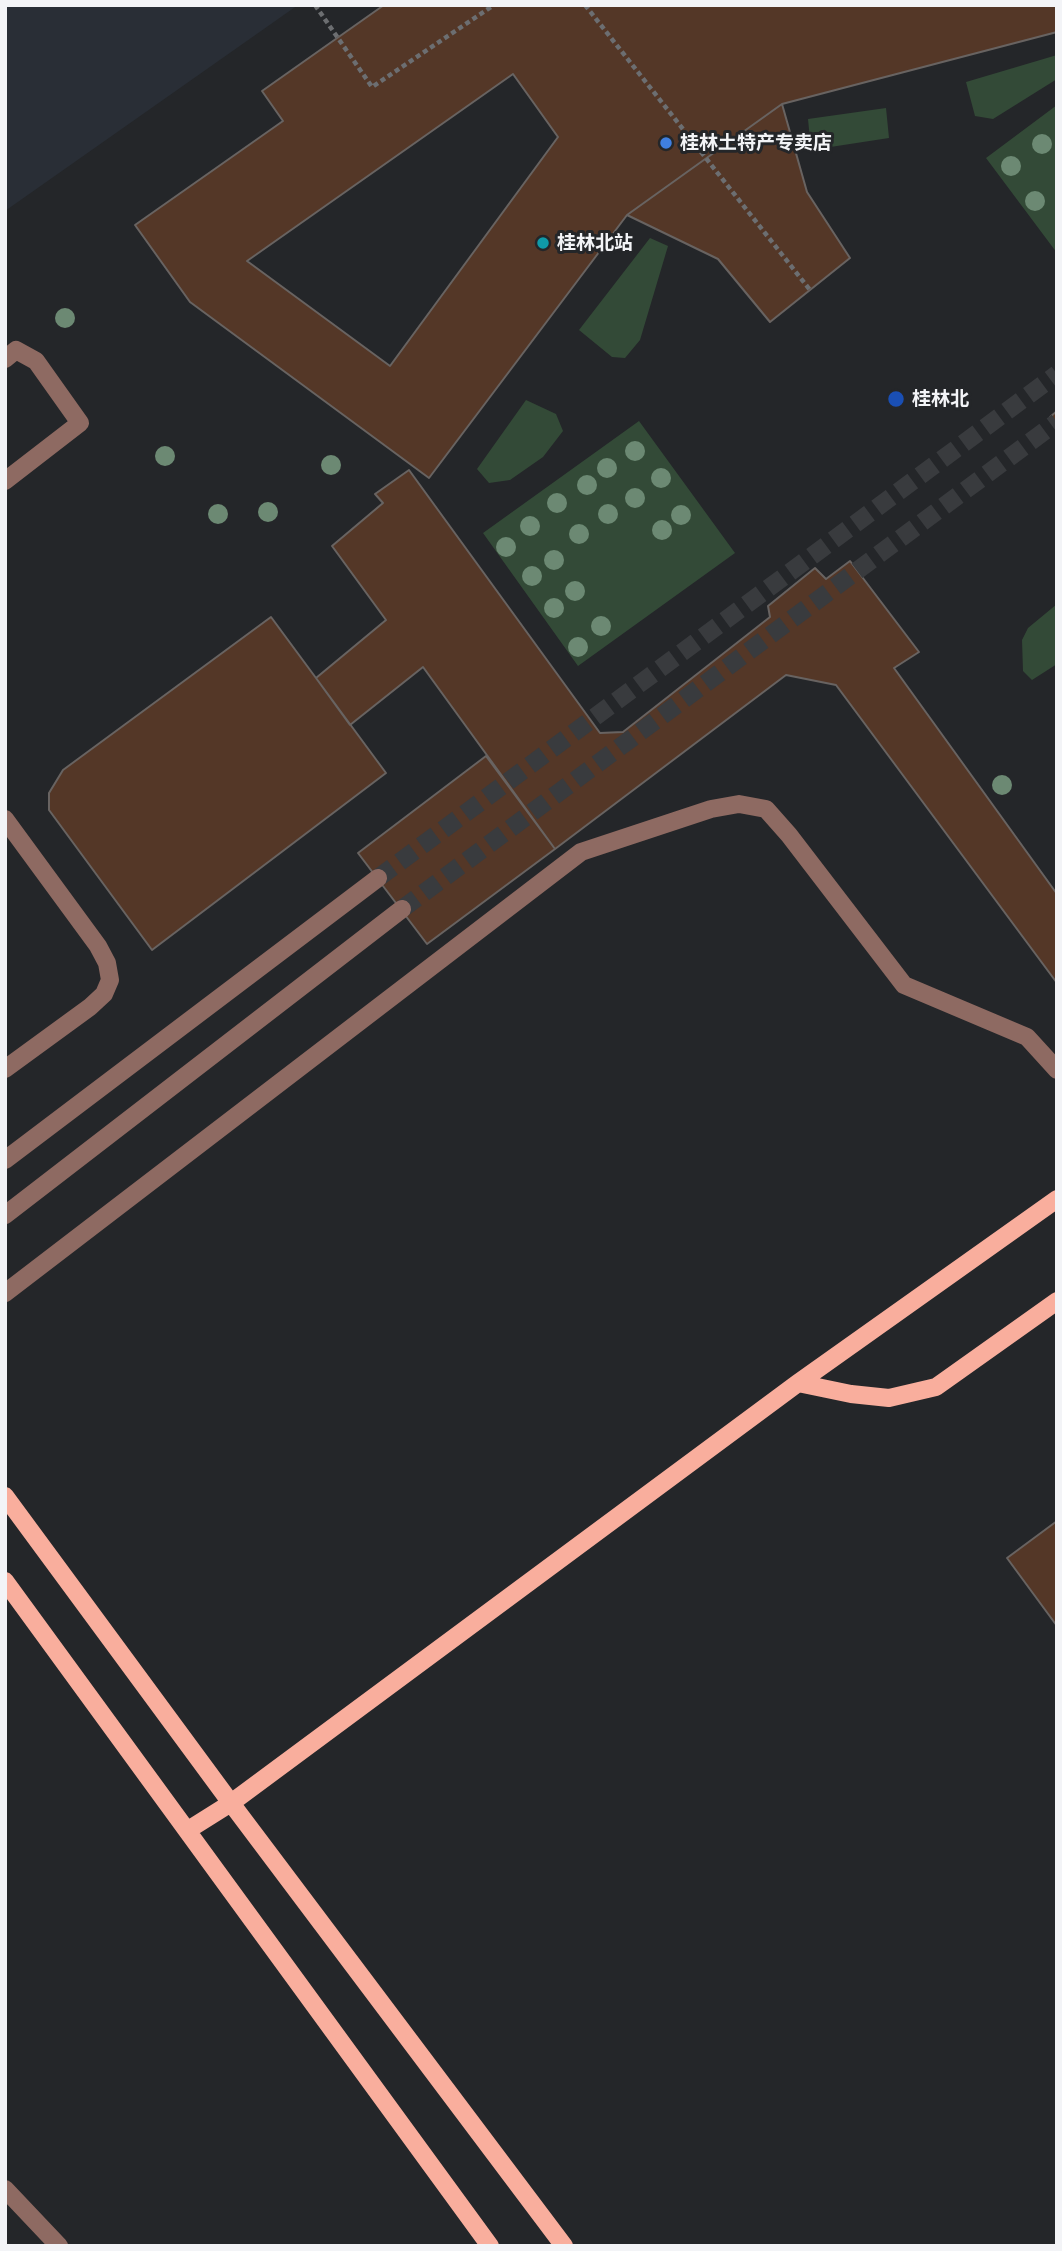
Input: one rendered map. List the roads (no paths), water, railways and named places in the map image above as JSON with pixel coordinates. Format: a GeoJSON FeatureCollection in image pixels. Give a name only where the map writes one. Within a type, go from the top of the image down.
{"type":"FeatureCollection","features":[{"type":"Feature","properties":{"kind":"main road"},"geometry":{"type":"LineString","coordinates":[[188,1830],[231,1802],[798,1383],[1057,1199]]}},
{"type":"Feature","properties":{"kind":"main road"},"geometry":{"type":"LineString","coordinates":[[798,1383],[851,1394],[889,1398],[936,1387],[1057,1301]]}},
{"type":"Feature","properties":{"kind":"main road"},"geometry":{"type":"LineString","coordinates":[[5,1496],[564,2246]]}},
{"type":"Feature","properties":{"kind":"main road"},"geometry":{"type":"LineString","coordinates":[[5,1581],[490,2246]]}},
{"type":"Feature","properties":{"kind":"street"},"geometry":{"type":"LineString","coordinates":[[5,359],[16,351],[36,361],[80,423],[5,481]]}},
{"type":"Feature","properties":{"kind":"street"},"geometry":{"type":"LineString","coordinates":[[5,1293],[581,852],[711,808],[739,804],[766,809],[904,985],[1027,1037],[1057,1070]]}},
{"type":"Feature","properties":{"kind":"street"},"geometry":{"type":"LineString","coordinates":[[5,819],[98,946],[107,963],[110,980],[104,995],[90,1007],[5,1069]]}},
{"type":"Feature","properties":{"kind":"street"},"geometry":{"type":"LineString","coordinates":[[5,1160],[378,878]]}},
{"type":"Feature","properties":{"kind":"street"},"geometry":{"type":"LineString","coordinates":[[5,1215],[402,909]]}},
{"type":"Feature","properties":{"kind":"street"},"geometry":{"type":"LineString","coordinates":[[5,2189],[60,2246]]}},
{"type":"Feature","properties":{"kind":"tunnel"},"geometry":{"type":"LineString","coordinates":[[378,878],[1057,374]]}},
{"type":"Feature","properties":{"kind":"tunnel"},"geometry":{"type":"LineString","coordinates":[[402,909],[1057,422]]}},
{"type":"Feature","properties":{"kind":"place","name":"桂林土特产专卖店"},"geometry":{"type":"Point","coordinates":[666,143]}},
{"type":"Feature","properties":{"kind":"place","name":"桂林北站"},"geometry":{"type":"Point","coordinates":[543,243]}},
{"type":"Feature","properties":{"kind":"place","name":"桂林北"},"geometry":{"type":"Point","coordinates":[896,399]}}]}
